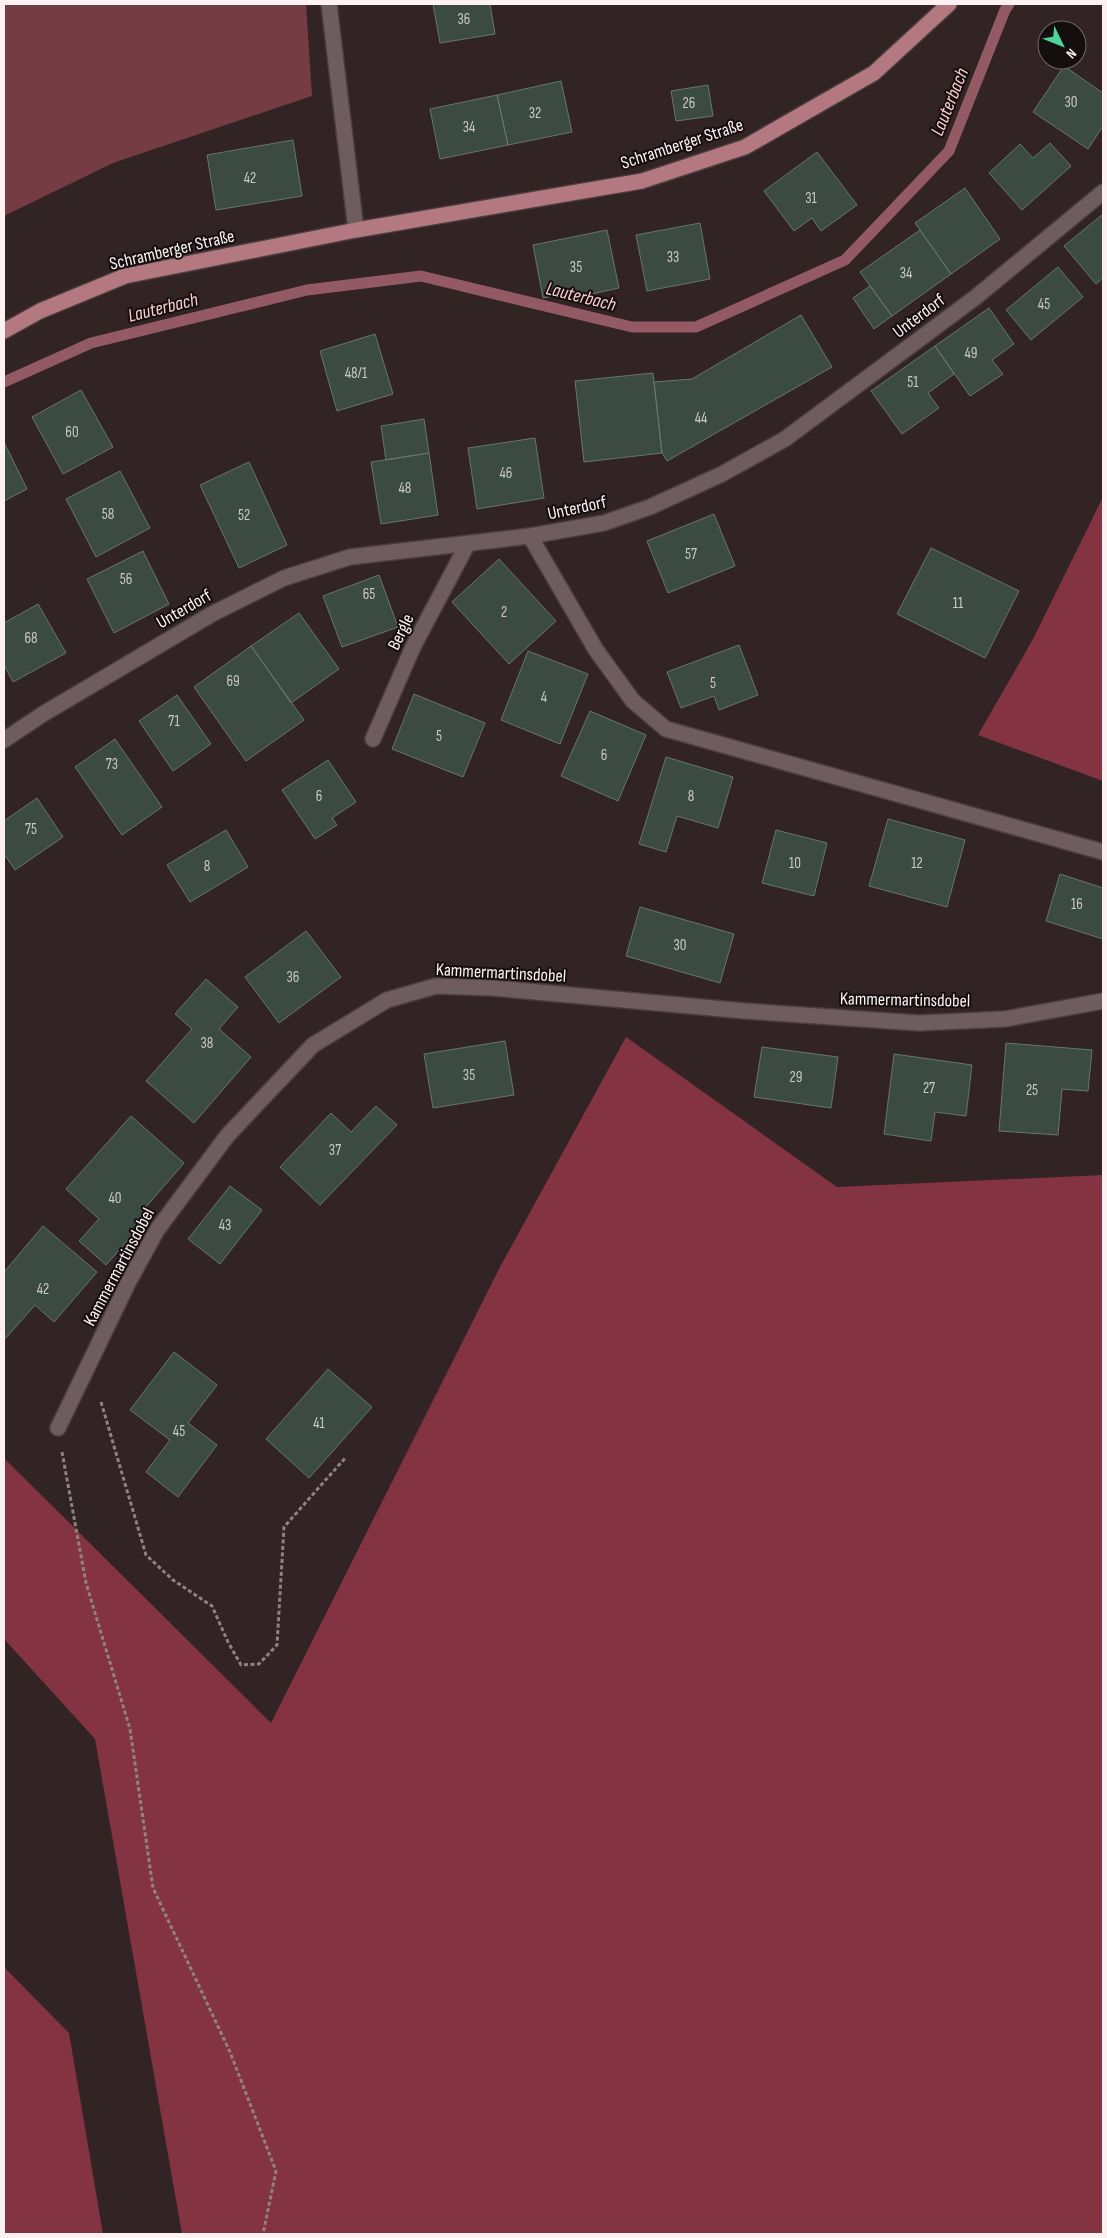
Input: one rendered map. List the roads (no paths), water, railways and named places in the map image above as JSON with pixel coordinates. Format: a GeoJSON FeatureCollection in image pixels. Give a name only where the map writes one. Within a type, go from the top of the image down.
{"type":"FeatureCollection","features":[{"type":"Feature","properties":{"kind":"main road","name":"Schramberger Straße"},"geometry":{"type":"LineString","coordinates":[[4,331],[40,311],[125,276],[356,230],[642,181],[744,146],[874,73],[949,4]]}},
{"type":"Feature","properties":{"kind":"street"},"geometry":{"type":"LineString","coordinates":[[329,4],[356,230]]}},
{"type":"Feature","properties":{"kind":"street","name":"Unterdorf"},"geometry":{"type":"LineString","coordinates":[[4,740],[43,714],[212,614],[284,578],[350,557],[467,545],[604,523],[650,507],[722,474],[785,438],[976,297],[1103,192]]}},
{"type":"Feature","properties":{"kind":"street"},"geometry":{"type":"LineString","coordinates":[[530,536],[596,650],[633,701],[666,729],[1103,852]]}},
{"type":"Feature","properties":{"kind":"street","name":"Bergle"},"geometry":{"type":"LineString","coordinates":[[373,739],[413,647],[467,545]]}},
{"type":"Feature","properties":{"kind":"street","name":"Kammermartinsdobel"},"geometry":{"type":"LineString","coordinates":[[58,1428],[156,1230],[227,1136],[313,1045],[387,1000],[436,986],[493,988],[745,1011],[919,1023],[1005,1019],[1103,1001]]}},
{"type":"Feature","properties":{"kind":"waterway","name":"Lauterbach"},"geometry":{"type":"LineString","coordinates":[[4,382],[91,343],[307,290],[421,276],[632,327],[696,327],[845,260],[949,151],[1009,4]]}}]}
